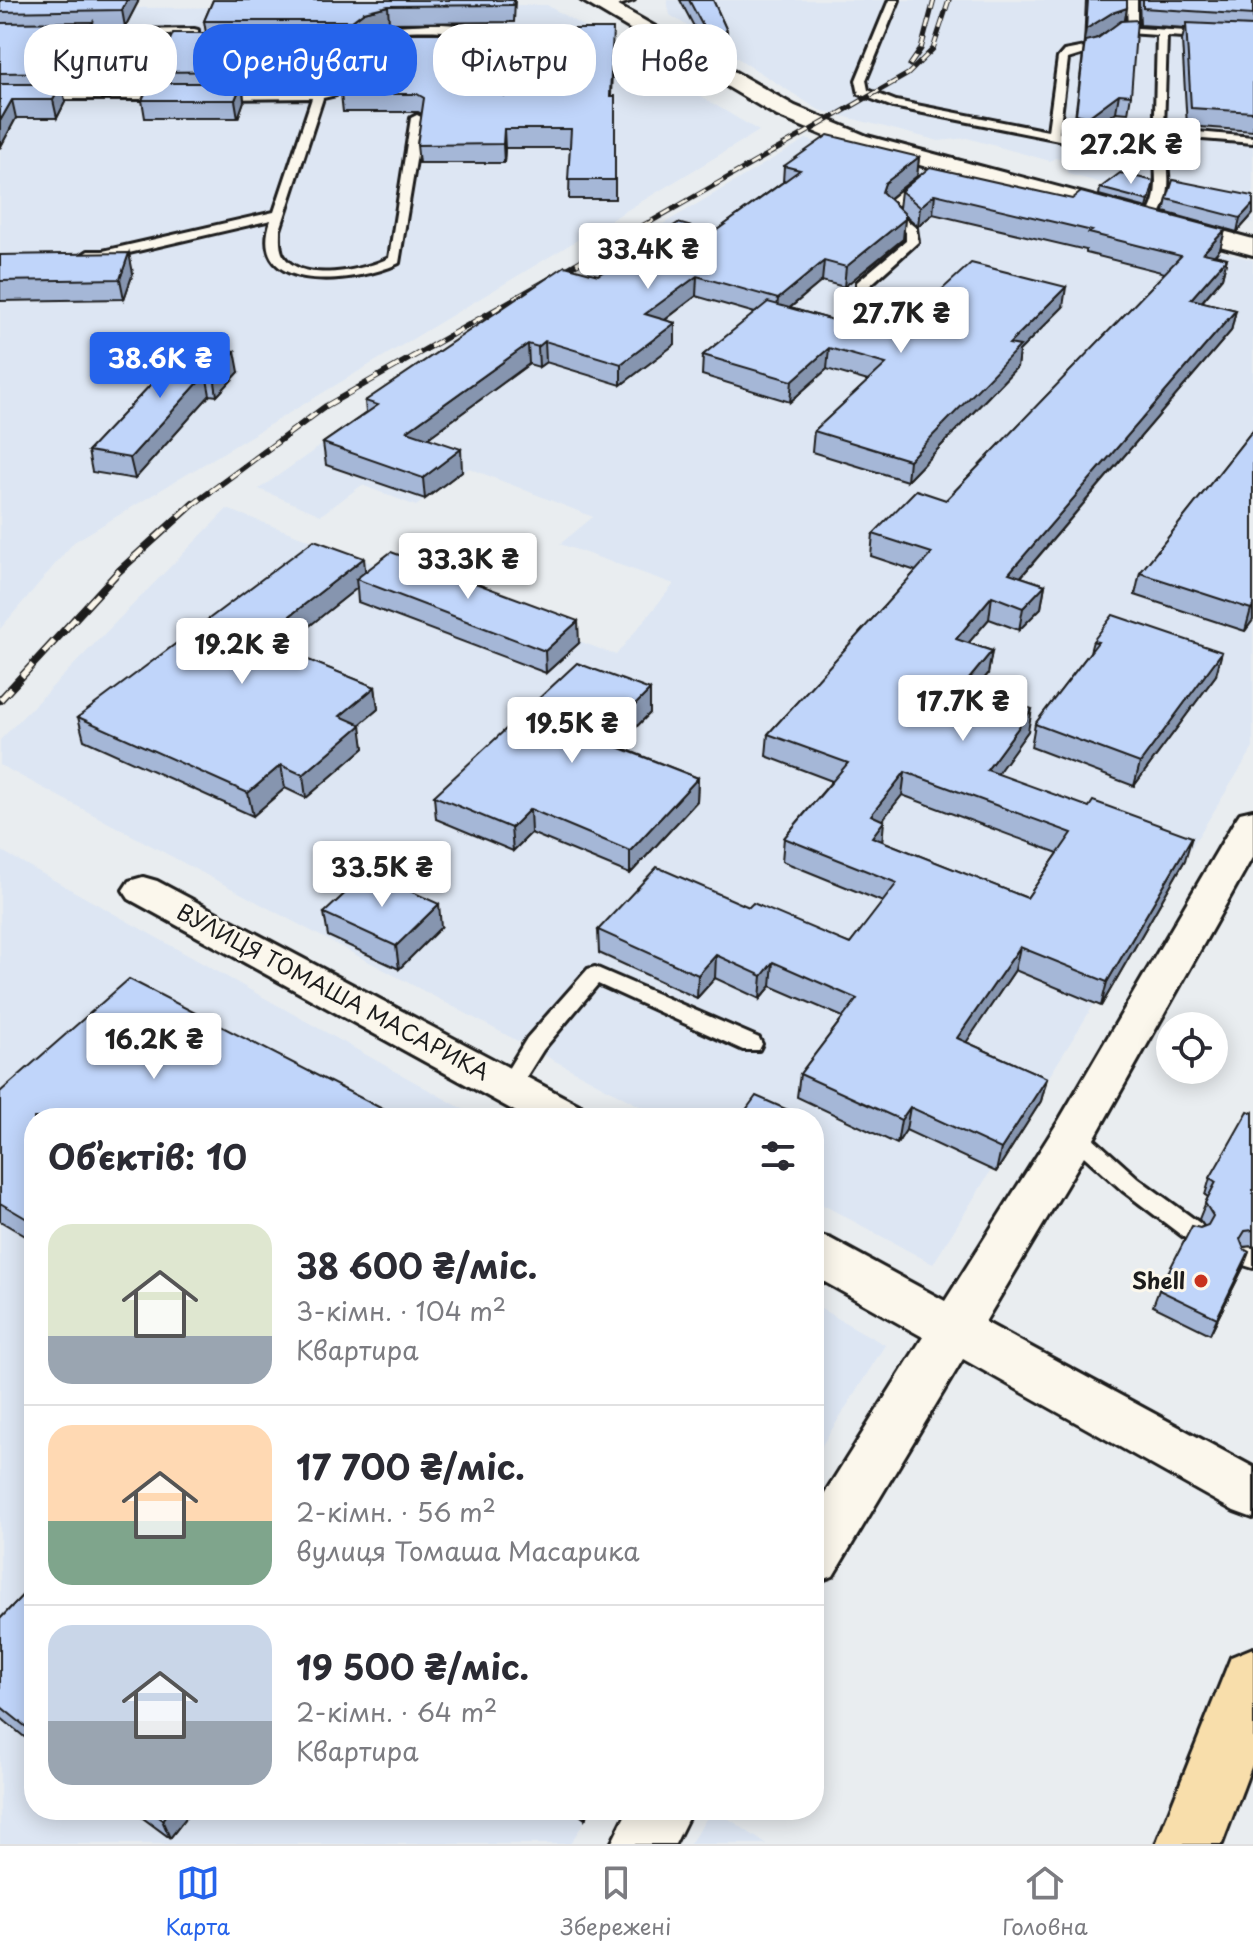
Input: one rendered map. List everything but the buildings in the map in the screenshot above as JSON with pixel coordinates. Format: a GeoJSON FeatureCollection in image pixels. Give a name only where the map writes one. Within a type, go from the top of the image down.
{"type":"FeatureCollection","features":[{"type":"Feature","properties":{"kind":"main road"},"geometry":{"type":"LineString","coordinates":[[1189,1844],[1253,1679]]}},
{"type":"Feature","properties":{"kind":"street"},"geometry":{"type":"LineString","coordinates":[[609,2],[816,126],[944,164],[1253,247]]}},
{"type":"Feature","properties":{"kind":"street"},"geometry":{"type":"LineString","coordinates":[[824,1542],[1074,1134],[1249,838]]}},
{"type":"Feature","properties":{"kind":"street","name":"ВУЛИЦЯ ТОМАША МАСАРИКА"},"geometry":{"type":"LineString","coordinates":[[143,890],[547,1108]]}},
{"type":"Feature","properties":{"kind":"street"},"geometry":{"type":"LineString","coordinates":[[824,1258],[1253,1494]]}},
{"type":"Feature","properties":{"kind":"street"},"geometry":{"type":"LineString","coordinates":[[641,1844],[656,1820]]}},
{"type":"Feature","properties":{"kind":"lane"},"geometry":{"type":"LineString","coordinates":[[894,0],[861,80],[863,92],[893,104],[1161,157]]}},
{"type":"Feature","properties":{"kind":"lane"},"geometry":{"type":"LineString","coordinates":[[1132,0],[1132,31]]}},
{"type":"Feature","properties":{"kind":"lane"},"geometry":{"type":"LineString","coordinates":[[1053,134],[1063,58],[1068,53],[1093,48],[1113,32],[1253,38]]}},
{"type":"Feature","properties":{"kind":"lane"},"geometry":{"type":"LineString","coordinates":[[1150,219],[1157,211],[1163,190],[1158,132],[1162,33]]}},
{"type":"Feature","properties":{"kind":"lane"},"geometry":{"type":"LineString","coordinates":[[0,96],[191,96]]}},
{"type":"Feature","properties":{"kind":"lane"},"geometry":{"type":"LineString","coordinates":[[319,96],[274,230],[274,246],[279,259],[295,269],[322,275],[351,276],[376,272],[395,260],[417,118]]}},
{"type":"Feature","properties":{"kind":"lane"},"geometry":{"type":"LineString","coordinates":[[1158,132],[1253,140]]}},
{"type":"Feature","properties":{"kind":"lane"},"geometry":{"type":"LineString","coordinates":[[862,285],[912,242],[912,231],[889,212],[891,205],[944,164]]}},
{"type":"Feature","properties":{"kind":"lane"},"geometry":{"type":"LineString","coordinates":[[73,256],[103,255],[278,215]]}},
{"type":"Feature","properties":{"kind":"lane"},"geometry":{"type":"LineString","coordinates":[[508,1087],[535,1044],[595,974],[751,1044]]}},
{"type":"Feature","properties":{"kind":"lane"},"geometry":{"type":"LineString","coordinates":[[1074,1134],[1131,1185],[1193,1231]]}},
{"type":"Feature","properties":{"kind":"shaded area"},"geometry":{"type":"Polygon","coordinates":[[[667,0],[1253,0],[1253,223],[1068,174],[1063,160],[1055,158],[1050,161],[967,138],[939,141],[819,110],[737,58],[737,24],[684,24],[670,15],[667,0]]]}},
{"type":"Feature","properties":{"kind":"shaded area"},"geometry":{"type":"Polygon","coordinates":[[[547,5],[579,24],[433,24],[433,96],[596,96],[596,34],[612,44],[612,96],[700,96],[759,131],[74,542],[0,629],[0,9],[547,5]]]}},
{"type":"Feature","properties":{"kind":"shaded area"},"geometry":{"type":"Polygon","coordinates":[[[806,139],[1253,260],[1253,748],[933,1264],[824,1205],[824,1108],[643,1108],[0,765],[0,740],[227,509],[616,655],[674,584],[560,544],[593,517],[469,468],[416,506],[362,485],[321,515],[259,489],[444,359],[434,353],[606,258],[806,139]]]}},
{"type":"Feature","properties":{"kind":"shaded area"},"geometry":{"type":"Polygon","coordinates":[[[0,850],[461,1108],[24,1108],[24,1820],[586,1820],[570,1844],[0,1844],[0,850]]]}},
{"type":"Feature","properties":{"kind":"shaded area"},"geometry":{"type":"Polygon","coordinates":[[[824,1311],[885,1345],[824,1442],[824,1311]]]}},
{"type":"Feature","properties":{"kind":"shaded area"},"geometry":{"type":"Polygon","coordinates":[[[706,1820],[731,1820],[766,1844],[690,1844],[706,1820]]]}},
{"type":"Feature","properties":{"kind":"railway"},"geometry":{"type":"LineString","coordinates":[[910,65],[921,49],[934,0]]}},
{"type":"Feature","properties":{"kind":"railway"},"geometry":{"type":"LineString","coordinates":[[645,225],[908,74],[933,49],[949,0]]}},
{"type":"Feature","properties":{"kind":"railway"},"geometry":{"type":"LineString","coordinates":[[191,506],[326,406],[648,223]]}},
{"type":"Feature","properties":{"kind":"railway"},"geometry":{"type":"LineString","coordinates":[[0,700],[118,572],[193,504]]}},
{"type":"Feature","properties":{"kind":"place","name":"Shell"},"geometry":{"type":"Point","coordinates":[1201,1281]}}]}
